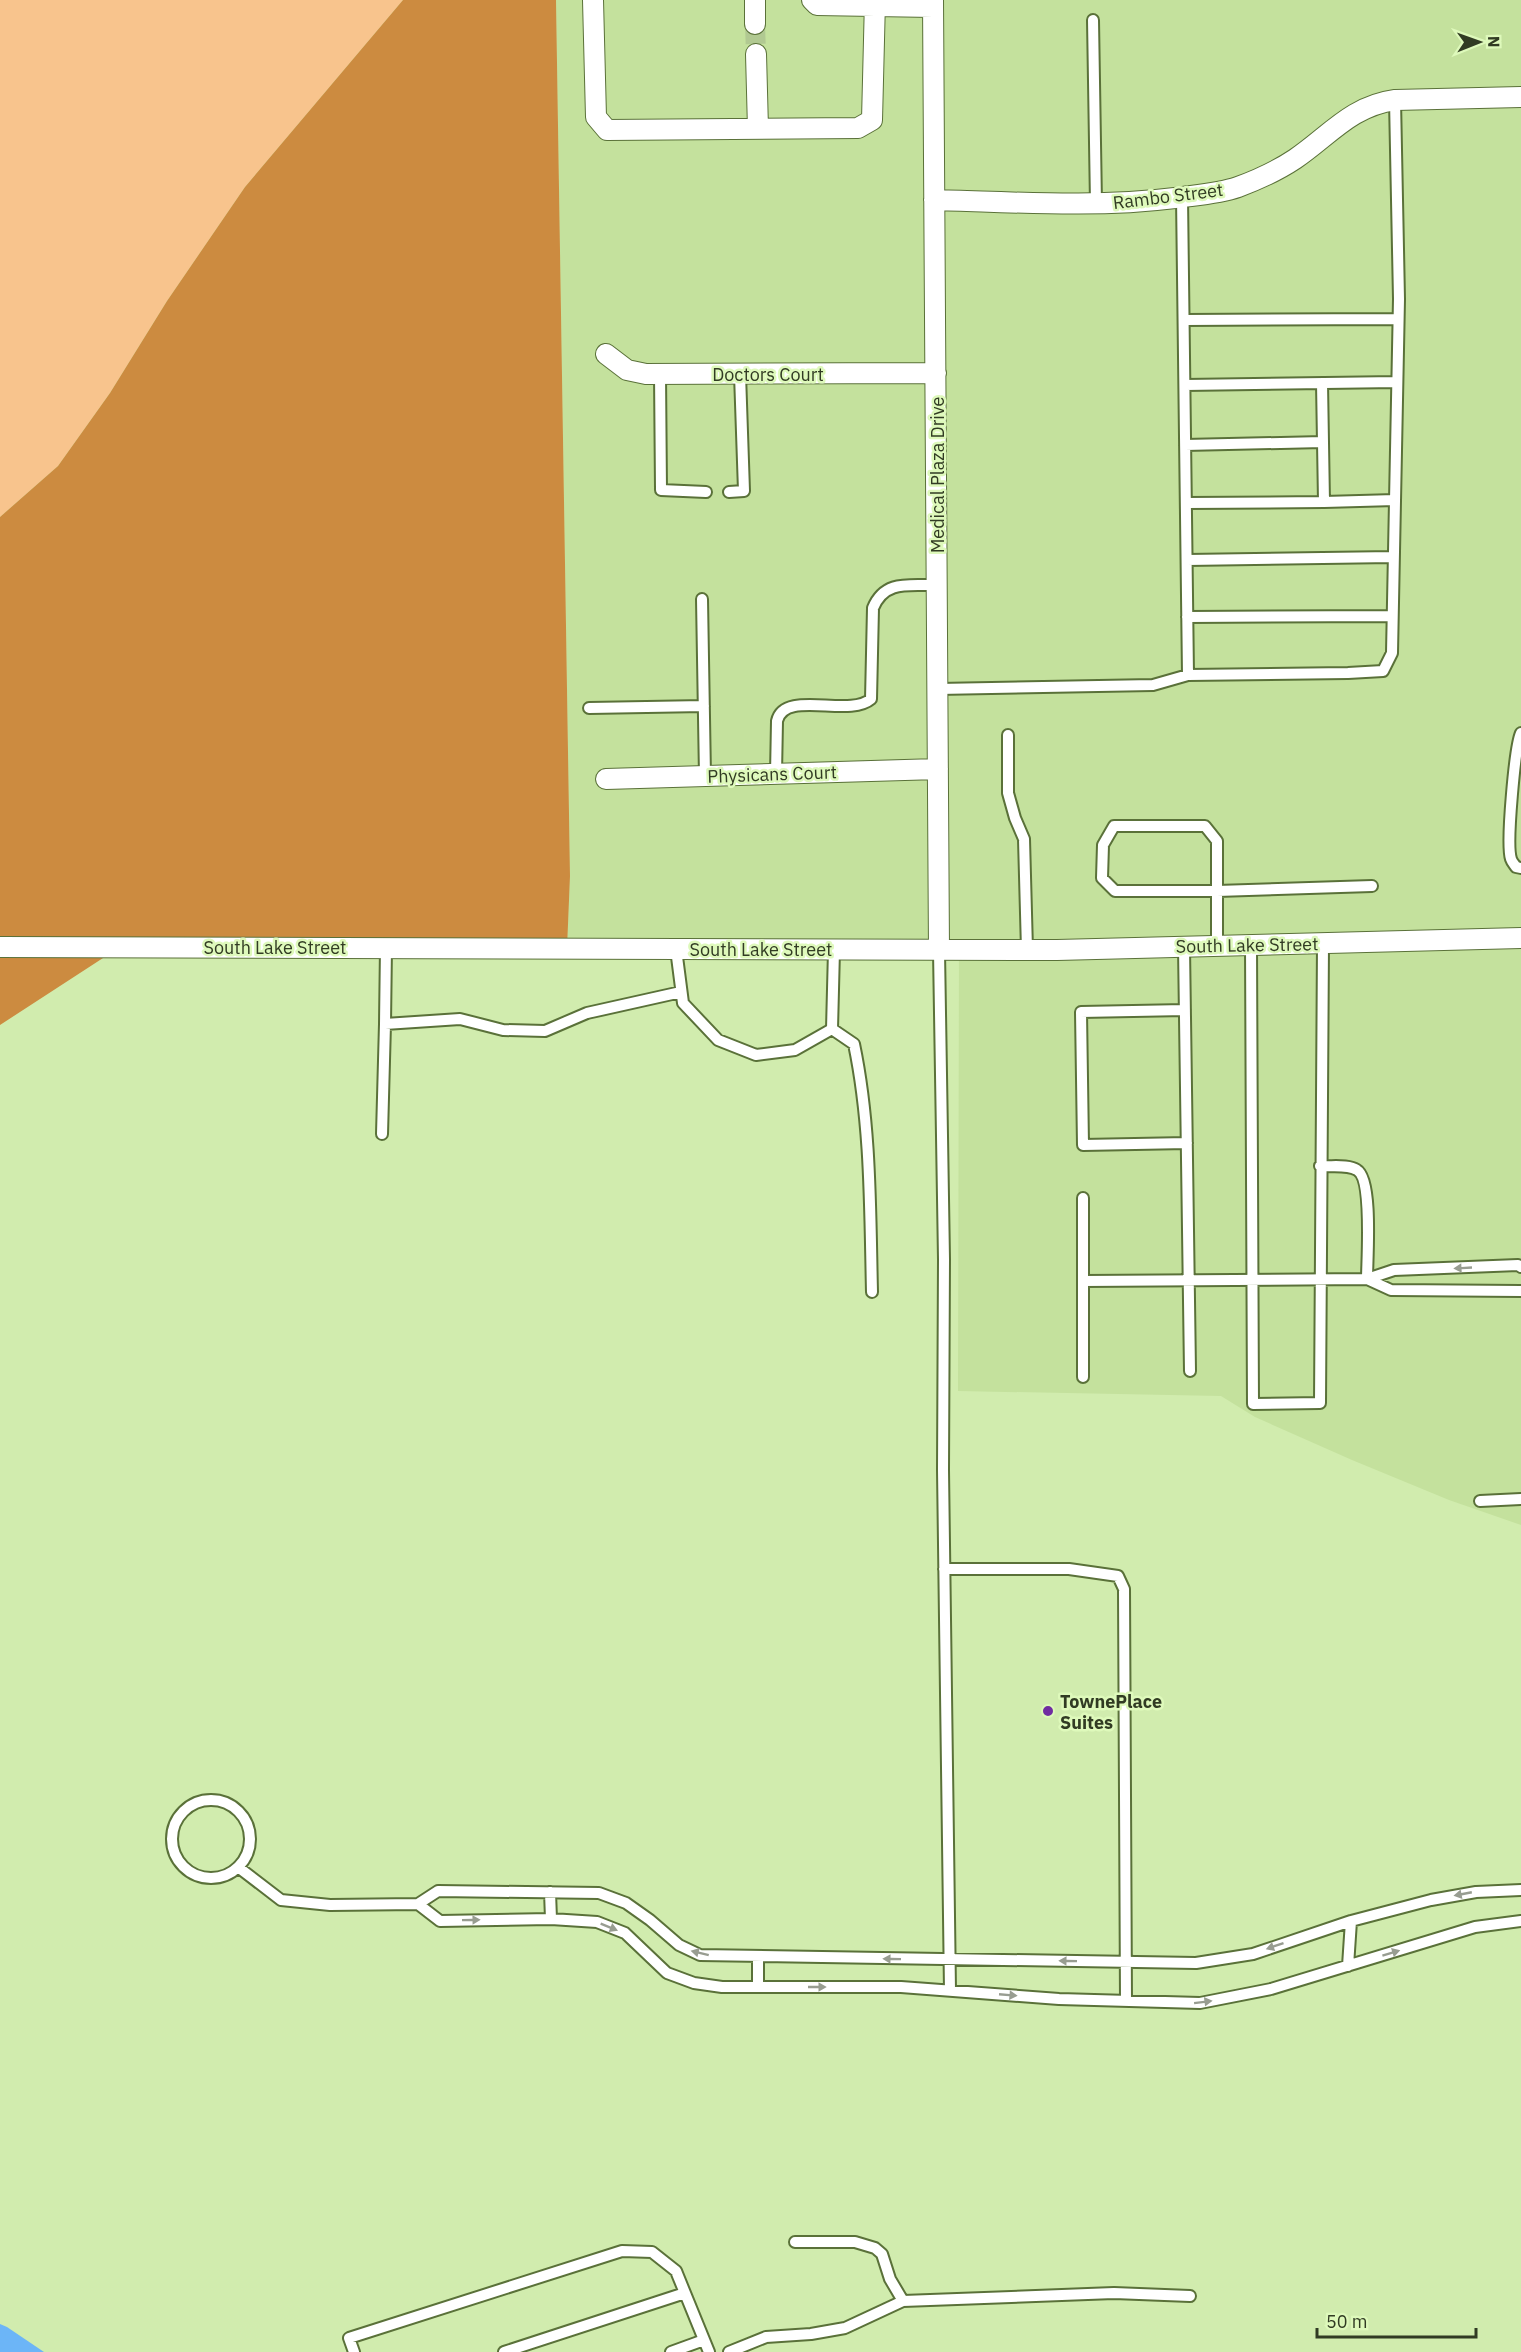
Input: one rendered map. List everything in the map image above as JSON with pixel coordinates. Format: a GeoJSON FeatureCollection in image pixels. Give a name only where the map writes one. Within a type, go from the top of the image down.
{"type":"FeatureCollection","features":[{"type":"Feature","properties":{"kind":"street"},"geometry":{"type":"LineString","coordinates":[[593,0],[596,117],[607,130],[858,128],[872,120],[874,3]]}},
{"type":"Feature","properties":{"kind":"street"},"geometry":{"type":"LineString","coordinates":[[755,0],[755,24]]}},
{"type":"Feature","properties":{"kind":"street"},"geometry":{"type":"LineString","coordinates":[[812,0],[817,5],[933,3]]}},
{"type":"Feature","properties":{"kind":"street","name":"Medical Plaza Drive"},"geometry":{"type":"LineString","coordinates":[[933,3],[939,951]]}},
{"type":"Feature","properties":{"kind":"street"},"geometry":{"type":"LineString","coordinates":[[756,54],[758,129]]}},
{"type":"Feature","properties":{"kind":"street","name":"Rambo Street"},"geometry":{"type":"LineString","coordinates":[[934,200],[1096,204],[1143,202],[1217,193],[1264,176],[1294,159],[1359,111],[1376,103],[1395,100],[1521,97]]}},
{"type":"Feature","properties":{"kind":"street","name":"Doctors Court"},"geometry":{"type":"LineString","coordinates":[[606,354],[627,370],[660,374],[936,373]]}},
{"type":"Feature","properties":{"kind":"street","name":"Physicans Court"},"geometry":{"type":"LineString","coordinates":[[606,779],[938,769]]}},
{"type":"Feature","properties":{"kind":"street","name":"South Lake Street"},"geometry":{"type":"LineString","coordinates":[[0,947],[939,951],[1521,938]]}},
{"type":"Feature","properties":{"kind":"lane"},"geometry":{"type":"LineString","coordinates":[[1093,20],[1096,204]]}},
{"type":"Feature","properties":{"kind":"lane"},"geometry":{"type":"LineString","coordinates":[[938,688],[1153,685],[1188,675],[1383,671],[1392,653],[1398,319],[1395,100]]}},
{"type":"Feature","properties":{"kind":"lane"},"geometry":{"type":"LineString","coordinates":[[1182,197],[1188,675]]}},
{"type":"Feature","properties":{"kind":"lane"},"geometry":{"type":"LineString","coordinates":[[1184,320],[1398,319]]}},
{"type":"Feature","properties":{"kind":"lane"},"geometry":{"type":"LineString","coordinates":[[660,374],[661,490],[706,492]]}},
{"type":"Feature","properties":{"kind":"lane"},"geometry":{"type":"LineString","coordinates":[[729,492],[744,491],[740,374]]}},
{"type":"Feature","properties":{"kind":"lane"},"geometry":{"type":"LineString","coordinates":[[1185,385],[1397,382]]}},
{"type":"Feature","properties":{"kind":"lane"},"geometry":{"type":"LineString","coordinates":[[1322,383],[1324,502]]}},
{"type":"Feature","properties":{"kind":"lane"},"geometry":{"type":"LineString","coordinates":[[1185,445],[1323,442]]}},
{"type":"Feature","properties":{"kind":"lane"},"geometry":{"type":"LineString","coordinates":[[1186,503],[1395,500]]}},
{"type":"Feature","properties":{"kind":"lane"},"geometry":{"type":"LineString","coordinates":[[1187,560],[1394,557]]}},
{"type":"Feature","properties":{"kind":"lane"},"geometry":{"type":"LineString","coordinates":[[776,774],[777,722],[779,713],[784,709],[795,706],[865,704],[871,699],[873,608],[878,596],[894,587],[937,585]]}},
{"type":"Feature","properties":{"kind":"lane"},"geometry":{"type":"LineString","coordinates":[[702,600],[705,776]]}},
{"type":"Feature","properties":{"kind":"lane"},"geometry":{"type":"LineString","coordinates":[[1187,617],[1392,616]]}},
{"type":"Feature","properties":{"kind":"lane"},"geometry":{"type":"LineString","coordinates":[[589,708],[704,706]]}},
{"type":"Feature","properties":{"kind":"lane"},"geometry":{"type":"LineString","coordinates":[[1521,732],[1516,750],[1510,836],[1510,858],[1516,867],[1521,868]]}},
{"type":"Feature","properties":{"kind":"lane"},"geometry":{"type":"LineString","coordinates":[[1008,735],[1008,793],[1024,839],[1027,950]]}},
{"type":"Feature","properties":{"kind":"lane"},"geometry":{"type":"LineString","coordinates":[[1217,946],[1217,891],[1216,841],[1205,826],[1114,826],[1103,845],[1102,878],[1115,891],[1217,891],[1372,886]]}},
{"type":"Feature","properties":{"kind":"lane"},"geometry":{"type":"LineString","coordinates":[[1251,945],[1253,1404],[1320,1403],[1319,1279],[1323,944]]}},
{"type":"Feature","properties":{"kind":"lane"},"geometry":{"type":"LineString","coordinates":[[382,1134],[386,947]]}},
{"type":"Feature","properties":{"kind":"lane"},"geometry":{"type":"LineString","coordinates":[[1184,947],[1190,1371]]}},
{"type":"Feature","properties":{"kind":"lane"},"geometry":{"type":"LineString","coordinates":[[676,949],[682,1003],[718,1040],[756,1055],[795,1050],[832,1029]]}},
{"type":"Feature","properties":{"kind":"lane"},"geometry":{"type":"LineString","coordinates":[[832,1029],[834,950]]}},
{"type":"Feature","properties":{"kind":"lane"},"geometry":{"type":"LineString","coordinates":[[939,951],[950,1990]]}},
{"type":"Feature","properties":{"kind":"lane"},"geometry":{"type":"LineString","coordinates":[[385,1024],[460,1018],[503,1030],[545,1031],[587,1014],[681,992]]}},
{"type":"Feature","properties":{"kind":"lane"},"geometry":{"type":"LineString","coordinates":[[1185,1010],[1081,1012],[1083,1144],[1187,1143]]}},
{"type":"Feature","properties":{"kind":"lane"},"geometry":{"type":"LineString","coordinates":[[832,1029],[854,1044],[862,1082],[870,1171],[872,1292]]}},
{"type":"Feature","properties":{"kind":"lane"},"geometry":{"type":"LineString","coordinates":[[1320,1167],[1350,1167],[1360,1172],[1364,1178],[1367,1204],[1367,1279]]}},
{"type":"Feature","properties":{"kind":"lane"},"geometry":{"type":"LineString","coordinates":[[1083,1198],[1083,1377]]}},
{"type":"Feature","properties":{"kind":"lane"},"geometry":{"type":"LineString","coordinates":[[1083,1281],[1367,1279],[1394,1270],[1521,1267]]}},
{"type":"Feature","properties":{"kind":"lane"},"geometry":{"type":"LineString","coordinates":[[1429,1269],[1429,1290]]}},
{"type":"Feature","properties":{"kind":"lane"},"geometry":{"type":"LineString","coordinates":[[1367,1279],[1392,1290],[1521,1291]]}},
{"type":"Feature","properties":{"kind":"lane"},"geometry":{"type":"LineString","coordinates":[[1480,1501],[1521,1499]]}},
{"type":"Feature","properties":{"kind":"lane"},"geometry":{"type":"LineString","coordinates":[[944,1569],[1069,1569],[1118,1576],[1124,1589],[1126,2001]]}},
{"type":"Feature","properties":{"kind":"lane"},"geometry":{"type":"LineString","coordinates":[[216,1801],[234,1808],[243,1818],[249,1830],[250,1844],[246,1857],[238,1867],[215,1878],[195,1874],[182,1865],[175,1855],[172,1836],[178,1819],[186,1809],[196,1803],[216,1801]]}},
{"type":"Feature","properties":{"kind":"lane"},"geometry":{"type":"LineString","coordinates":[[238,1867],[281,1900],[330,1905],[418,1904],[438,1891],[599,1893],[626,1903],[679,1945],[700,1955],[951,1960],[1196,1963],[1252,1954],[1351,1921],[1476,1892],[1521,1890]]}},
{"type":"Feature","properties":{"kind":"lane"},"geometry":{"type":"LineString","coordinates":[[550,1892],[551,1919]]}},
{"type":"Feature","properties":{"kind":"lane"},"geometry":{"type":"LineString","coordinates":[[418,1904],[440,1921],[551,1919],[597,1922],[625,1933],[667,1973],[694,1983],[722,1987],[901,1987],[1059,1999],[1200,2003],[1271,1989],[1475,1927],[1521,1921]]}},
{"type":"Feature","properties":{"kind":"lane"},"geometry":{"type":"LineString","coordinates":[[1348,1966],[1351,1921]]}},
{"type":"Feature","properties":{"kind":"lane"},"geometry":{"type":"LineString","coordinates":[[758,1956],[758,1987]]}},
{"type":"Feature","properties":{"kind":"lane"},"geometry":{"type":"LineString","coordinates":[[795,2241],[855,2242],[875,2248],[882,2254],[890,2279],[903,2301]]}},
{"type":"Feature","properties":{"kind":"lane"},"geometry":{"type":"LineString","coordinates":[[354,2352],[349,2338],[621,2251],[652,2252],[676,2271],[709,2352]]}},
{"type":"Feature","properties":{"kind":"lane"},"geometry":{"type":"LineString","coordinates":[[504,2352],[533,2348],[685,2293]]}},
{"type":"Feature","properties":{"kind":"lane"},"geometry":{"type":"LineString","coordinates":[[729,2352],[766,2337],[811,2334],[845,2328],[903,2301],[1114,2293],[1191,2296]]}},
{"type":"Feature","properties":{"kind":"lane"},"geometry":{"type":"LineString","coordinates":[[671,2352],[704,2340]]}},
{"type":"Feature","properties":{"kind":"shaded area"},"geometry":{"type":"Polygon","coordinates":[[[0,0],[403,0],[245,187],[167,301],[110,393],[58,466],[0,517],[0,0]]]}},
{"type":"Feature","properties":{"kind":"shaded area"},"geometry":{"type":"Polygon","coordinates":[[[403,0],[556,0],[570,876],[567,949],[120,947],[0,1025],[0,517],[58,466],[110,393],[167,301],[245,187],[403,0]]]}},
{"type":"Feature","properties":{"kind":"shaded area"},"geometry":{"type":"Polygon","coordinates":[[[556,0],[1521,0],[1521,1525],[1449,1500],[1352,1460],[1255,1417],[1221,1396],[958,1391],[959,948],[567,949],[570,876],[556,0]]]}},
{"type":"Feature","properties":{"kind":"water"},"geometry":{"type":"Polygon","coordinates":[[[0,2324],[7,2327],[44,2352],[0,2352],[0,2324]]]}},
{"type":"Feature","properties":{"kind":"tunnel"},"geometry":{"type":"LineString","coordinates":[[755,24],[756,54]]}},
{"type":"Feature","properties":{"kind":"place","name":"TownePlace Suites"},"geometry":{"type":"Point","coordinates":[1048,1711]}}]}
